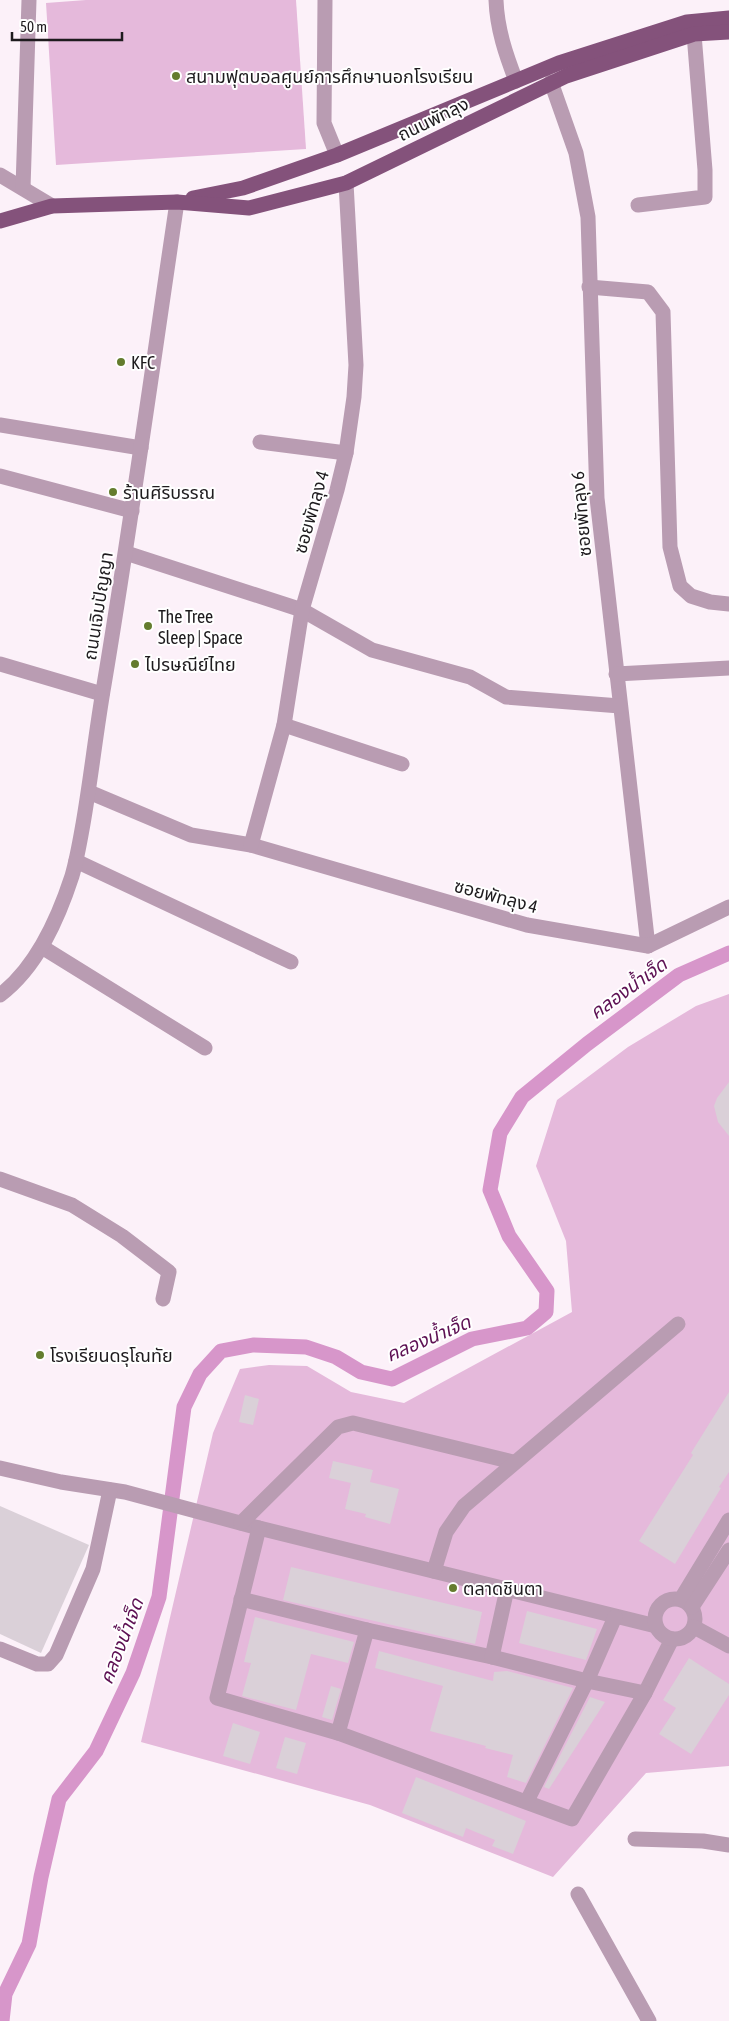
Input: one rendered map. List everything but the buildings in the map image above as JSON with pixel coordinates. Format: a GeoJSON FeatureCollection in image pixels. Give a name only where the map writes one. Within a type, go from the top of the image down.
{"type":"FeatureCollection","features":[{"type":"Feature","properties":{"kind":"main road","name":"ถนนพัทลุง"},"geometry":{"type":"LineString","coordinates":[[177,202],[243,188],[336,155],[559,63],[688,22],[729,18]]}},
{"type":"Feature","properties":{"kind":"main road","name":"ถนนพัทลุง"},"geometry":{"type":"LineString","coordinates":[[0,221],[52,206],[177,202],[249,208],[346,183],[551,82],[694,34],[729,32]]}},
{"type":"Feature","properties":{"kind":"street"},"geometry":{"type":"LineString","coordinates":[[23,188],[29,0]]}},
{"type":"Feature","properties":{"kind":"street"},"geometry":{"type":"LineString","coordinates":[[324,0],[324,122],[336,155]]}},
{"type":"Feature","properties":{"kind":"street"},"geometry":{"type":"LineString","coordinates":[[496,0],[496,13],[504,49],[516,81]]}},
{"type":"Feature","properties":{"kind":"street"},"geometry":{"type":"LineString","coordinates":[[638,205],[705,198],[705,170],[694,34]]}},
{"type":"Feature","properties":{"kind":"street","name":"ซอยพัทลุง 6"},"geometry":{"type":"LineString","coordinates":[[551,82],[578,162],[588,217],[597,498],[648,946]]}},
{"type":"Feature","properties":{"kind":"street"},"geometry":{"type":"LineString","coordinates":[[0,175],[52,206]]}},
{"type":"Feature","properties":{"kind":"street","name":"ซอยพัทลุง 4"},"geometry":{"type":"LineString","coordinates":[[251,845],[284,726],[302,610],[346,454],[354,397],[356,365],[346,183]]}},
{"type":"Feature","properties":{"kind":"street","name":"ถนนเจิมปัญญา"},"geometry":{"type":"LineString","coordinates":[[0,995],[9,988],[42,947],[72,878],[76,861],[89,792],[102,694],[126,553],[177,202]]}},
{"type":"Feature","properties":{"kind":"street"},"geometry":{"type":"LineString","coordinates":[[589,287],[648,292],[662,312],[670,547],[680,586],[690,596],[710,602],[729,604]]}},
{"type":"Feature","properties":{"kind":"street"},"geometry":{"type":"LineString","coordinates":[[0,425],[142,448]]}},
{"type":"Feature","properties":{"kind":"street"},"geometry":{"type":"LineString","coordinates":[[260,442],[346,454]]}},
{"type":"Feature","properties":{"kind":"street"},"geometry":{"type":"LineString","coordinates":[[0,476],[132,511]]}},
{"type":"Feature","properties":{"kind":"street"},"geometry":{"type":"LineString","coordinates":[[126,553],[302,610],[372,650],[470,677],[506,697],[620,706]]}},
{"type":"Feature","properties":{"kind":"street"},"geometry":{"type":"LineString","coordinates":[[0,664],[102,694]]}},
{"type":"Feature","properties":{"kind":"street"},"geometry":{"type":"LineString","coordinates":[[616,674],[729,668]]}},
{"type":"Feature","properties":{"kind":"street"},"geometry":{"type":"LineString","coordinates":[[284,726],[402,764]]}},
{"type":"Feature","properties":{"kind":"street","name":"ซอยพัทลุง 4"},"geometry":{"type":"LineString","coordinates":[[89,792],[191,835],[251,845],[527,925],[648,946]]}},
{"type":"Feature","properties":{"kind":"street"},"geometry":{"type":"LineString","coordinates":[[76,861],[291,962]]}},
{"type":"Feature","properties":{"kind":"street"},"geometry":{"type":"LineString","coordinates":[[648,946],[729,906]]}},
{"type":"Feature","properties":{"kind":"street"},"geometry":{"type":"LineString","coordinates":[[42,947],[205,1048]]}},
{"type":"Feature","properties":{"kind":"street"},"geometry":{"type":"LineString","coordinates":[[0,1179],[72,1205],[122,1236],[169,1272],[163,1299]]}},
{"type":"Feature","properties":{"kind":"street"},"geometry":{"type":"LineString","coordinates":[[434,1571],[446,1532],[464,1506],[513,1462],[678,1324]]}},
{"type":"Feature","properties":{"kind":"street"},"geometry":{"type":"LineString","coordinates":[[242,1523],[338,1427],[353,1423],[513,1462]]}},
{"type":"Feature","properties":{"kind":"street"},"geometry":{"type":"LineString","coordinates":[[0,1468],[60,1482],[117,1491],[656,1626]]}},
{"type":"Feature","properties":{"kind":"street"},"geometry":{"type":"LineString","coordinates":[[0,1649],[37,1664],[48,1664],[56,1655],[93,1569],[117,1491]]}},
{"type":"Feature","properties":{"kind":"street"},"geometry":{"type":"LineString","coordinates":[[686,1603],[729,1520]]}},
{"type":"Feature","properties":{"kind":"street"},"geometry":{"type":"LineString","coordinates":[[259,1528],[217,1698],[338,1733],[572,1818],[645,1693],[672,1639]]}},
{"type":"Feature","properties":{"kind":"street"},"geometry":{"type":"LineString","coordinates":[[686,1603],[729,1550]]}},
{"type":"Feature","properties":{"kind":"street"},"geometry":{"type":"LineString","coordinates":[[492,1656],[507,1589]]}},
{"type":"Feature","properties":{"kind":"street"},"geometry":{"type":"LineString","coordinates":[[241,1598],[367,1630],[492,1656],[587,1681],[645,1693]]}},
{"type":"Feature","properties":{"kind":"street"},"geometry":{"type":"LineString","coordinates":[[668,1600],[686,1603],[696,1617],[694,1627],[685,1637],[672,1639],[660,1632],[656,1626],[655,1620],[658,1607],[668,1600]]}},
{"type":"Feature","properties":{"kind":"street"},"geometry":{"type":"LineString","coordinates":[[527,1801],[587,1681],[616,1616]]}},
{"type":"Feature","properties":{"kind":"street"},"geometry":{"type":"LineString","coordinates":[[694,1627],[729,1646]]}},
{"type":"Feature","properties":{"kind":"street"},"geometry":{"type":"LineString","coordinates":[[338,1733],[367,1630]]}},
{"type":"Feature","properties":{"kind":"street"},"geometry":{"type":"LineString","coordinates":[[635,1839],[704,1841],[729,1845]]}},
{"type":"Feature","properties":{"kind":"street"},"geometry":{"type":"LineString","coordinates":[[578,1894],[649,2021]]}},
{"type":"Feature","properties":{"kind":"shaded area","name":"สนามฟุตบอลศูนย์การศึกษานอกโรงเรียน"},"geometry":{"type":"Polygon","coordinates":[[[86,0],[296,0],[306,149],[56,165],[46,3],[86,0]]]}},
{"type":"Feature","properties":{"kind":"shaded area","name":"ตลาดชินตา"},"geometry":{"type":"Polygon","coordinates":[[[729,994],[729,1766],[646,1773],[553,1877],[370,1805],[141,1742],[213,1433],[240,1369],[269,1365],[307,1366],[351,1392],[404,1403],[572,1312],[566,1241],[536,1166],[557,1100],[628,1047],[696,1006],[729,994]]]}},
{"type":"Feature","properties":{"kind":"waterway","name":"คลองน้ำเจ็ด"},"geometry":{"type":"LineString","coordinates":[[2,2021],[5,1994],[29,1944],[41,1877],[59,1799],[96,1751],[133,1673],[159,1597],[184,1407],[200,1374],[221,1351],[253,1345],[306,1347],[336,1357],[361,1372],[392,1379],[472,1339],[527,1328],[546,1312],[547,1291],[509,1236],[490,1190],[500,1133],[522,1097],[587,1044],[679,975],[729,953]]}},
{"type":"Feature","properties":{"kind":"place","name":"สนามฟุตบอลศูนย์การศึกษานอกโรงเรียน"},"geometry":{"type":"Point","coordinates":[176,76]}},
{"type":"Feature","properties":{"kind":"place","name":"KFC"},"geometry":{"type":"Point","coordinates":[121,362]}},
{"type":"Feature","properties":{"kind":"place","name":"ร้านศิริบรรณ"},"geometry":{"type":"Point","coordinates":[113,492]}},
{"type":"Feature","properties":{"kind":"place","name":"The Tree Sleep | Space"},"geometry":{"type":"Point","coordinates":[148,626]}},
{"type":"Feature","properties":{"kind":"place","name":"ไปรษณีย์ไทย"},"geometry":{"type":"Point","coordinates":[135,664]}},
{"type":"Feature","properties":{"kind":"place","name":"โรงเรียนดรุโณทัย"},"geometry":{"type":"Point","coordinates":[40,1355]}},
{"type":"Feature","properties":{"kind":"place","name":"ตลาดชินตา"},"geometry":{"type":"Point","coordinates":[453,1588]}}]}
